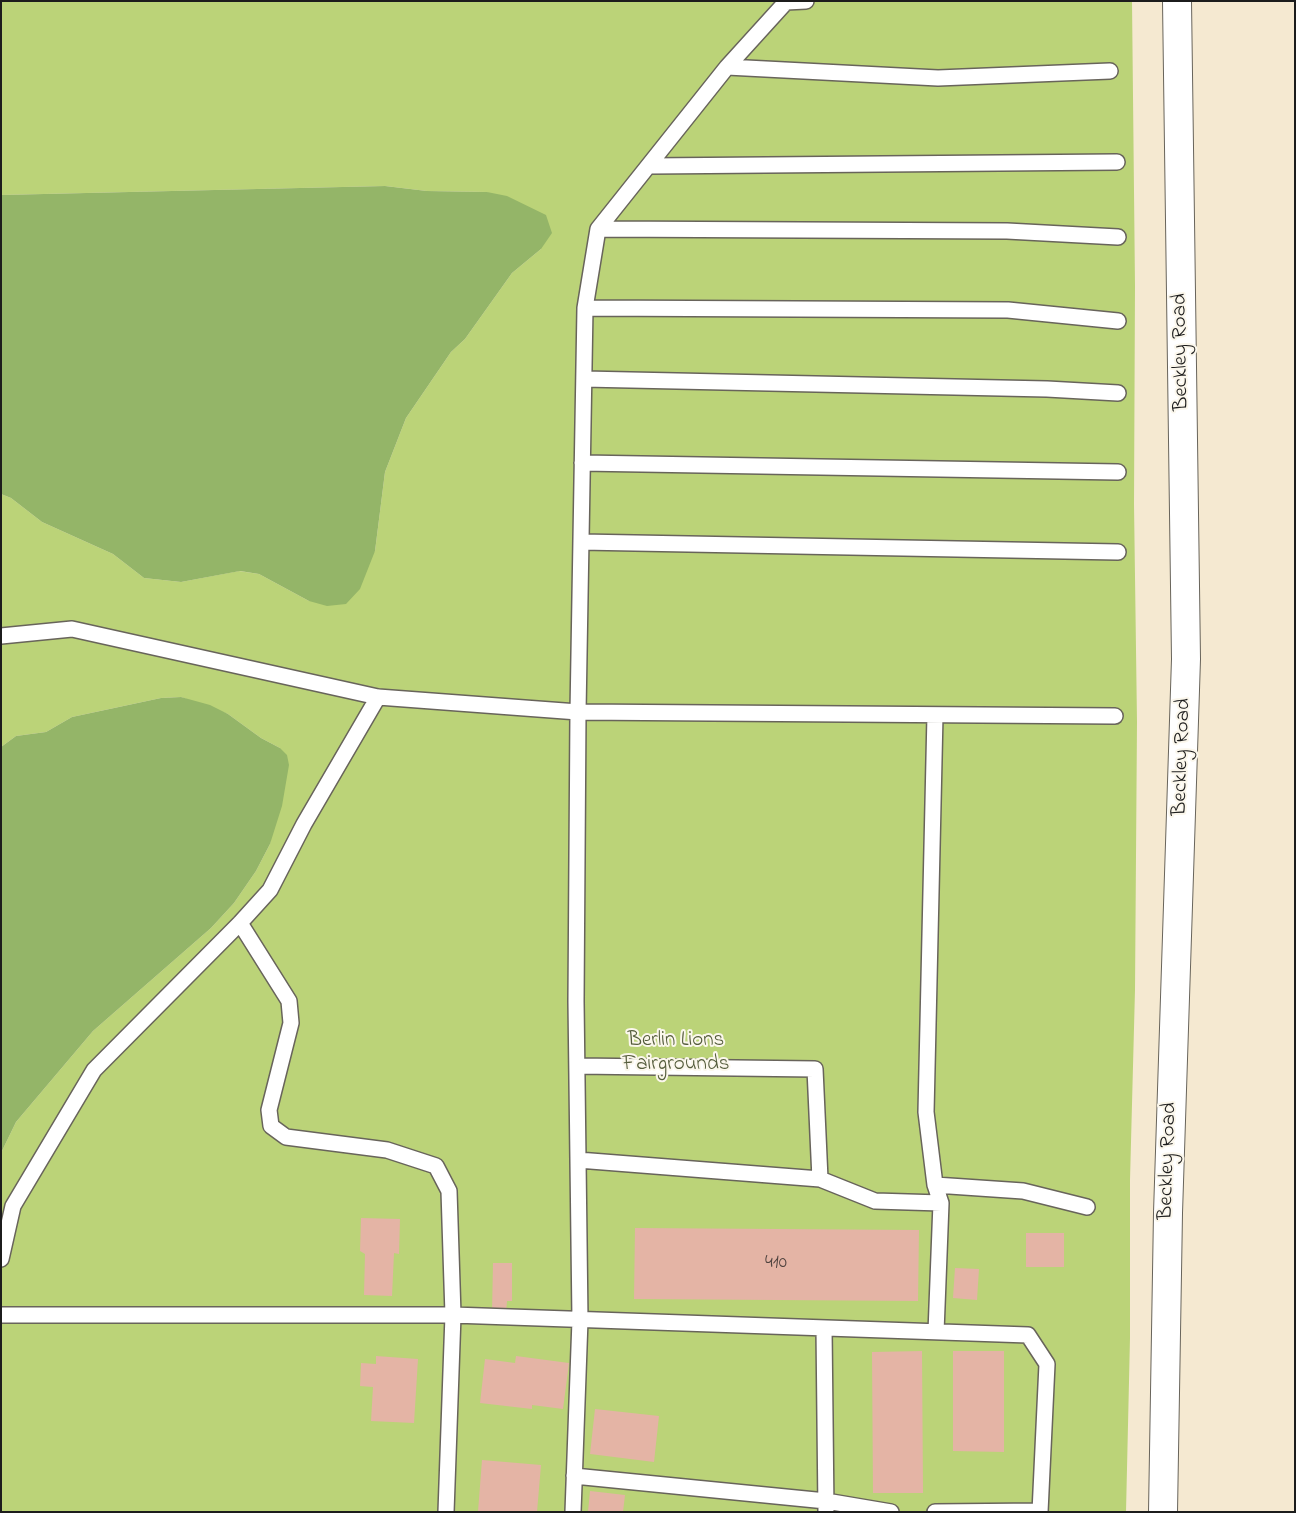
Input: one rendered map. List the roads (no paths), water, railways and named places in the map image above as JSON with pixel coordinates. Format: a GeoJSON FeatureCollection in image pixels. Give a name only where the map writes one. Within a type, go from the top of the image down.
{"type":"FeatureCollection","features":[{"type":"Feature","properties":{"kind":"street","name":"Beckley Road"},"geometry":{"type":"LineString","coordinates":[[1163,1512],[1168,1212],[1186,659],[1178,1]]}},
{"type":"Feature","properties":{"kind":"lane"},"geometry":{"type":"LineString","coordinates":[[572,1512],[580,1320],[577,1066],[578,712],[585,308],[598,229],[728,67],[786,2],[806,1]]}},
{"type":"Feature","properties":{"kind":"lane"},"geometry":{"type":"LineString","coordinates":[[728,67],[938,78],[1110,71]]}},
{"type":"Feature","properties":{"kind":"lane"},"geometry":{"type":"LineString","coordinates":[[649,166],[1117,162]]}},
{"type":"Feature","properties":{"kind":"lane"},"geometry":{"type":"LineString","coordinates":[[598,229],[1007,231],[1118,237]]}},
{"type":"Feature","properties":{"kind":"lane"},"geometry":{"type":"LineString","coordinates":[[585,308],[1008,310],[1118,321]]}},
{"type":"Feature","properties":{"kind":"lane"},"geometry":{"type":"LineString","coordinates":[[584,379],[1047,389],[1118,393]]}},
{"type":"Feature","properties":{"kind":"lane"},"geometry":{"type":"LineString","coordinates":[[582,463],[1118,472]]}},
{"type":"Feature","properties":{"kind":"lane"},"geometry":{"type":"LineString","coordinates":[[581,542],[1118,552]]}},
{"type":"Feature","properties":{"kind":"lane"},"geometry":{"type":"LineString","coordinates":[[1,636],[72,629],[378,698],[578,712],[1115,716]]}},
{"type":"Feature","properties":{"kind":"lane"},"geometry":{"type":"LineString","coordinates":[[1,1259],[13,1206],[94,1070],[240,923],[270,890],[304,824],[378,698]]}},
{"type":"Feature","properties":{"kind":"lane"},"geometry":{"type":"LineString","coordinates":[[935,715],[926,1112],[936,1185],[941,1202],[936,1332]]}},
{"type":"Feature","properties":{"kind":"lane"},"geometry":{"type":"LineString","coordinates":[[240,923],[289,1001],[291,1023],[269,1110],[271,1126],[286,1137],[388,1150],[436,1166],[449,1191],[453,1315],[446,1512]]}},
{"type":"Feature","properties":{"kind":"lane"},"geometry":{"type":"LineString","coordinates":[[577,1066],[815,1069],[820,1179]]}},
{"type":"Feature","properties":{"kind":"lane"},"geometry":{"type":"LineString","coordinates":[[578,1160],[820,1179],[875,1200],[941,1202]]}},
{"type":"Feature","properties":{"kind":"lane"},"geometry":{"type":"LineString","coordinates":[[936,1185],[1024,1191],[1087,1207]]}},
{"type":"Feature","properties":{"kind":"lane"},"geometry":{"type":"LineString","coordinates":[[1,1315],[453,1315],[1028,1335],[1047,1364],[1040,1511],[935,1512]]}},
{"type":"Feature","properties":{"kind":"lane"},"geometry":{"type":"LineString","coordinates":[[824,1328],[826,1506]]}},
{"type":"Feature","properties":{"kind":"lane"},"geometry":{"type":"LineString","coordinates":[[574,1476],[891,1512]]}},
{"type":"Feature","properties":{"kind":"park label","name":"Berlin Lions Fairgrounds"},"geometry":{"type":"Point","coordinates":[676,1054]}}]}
